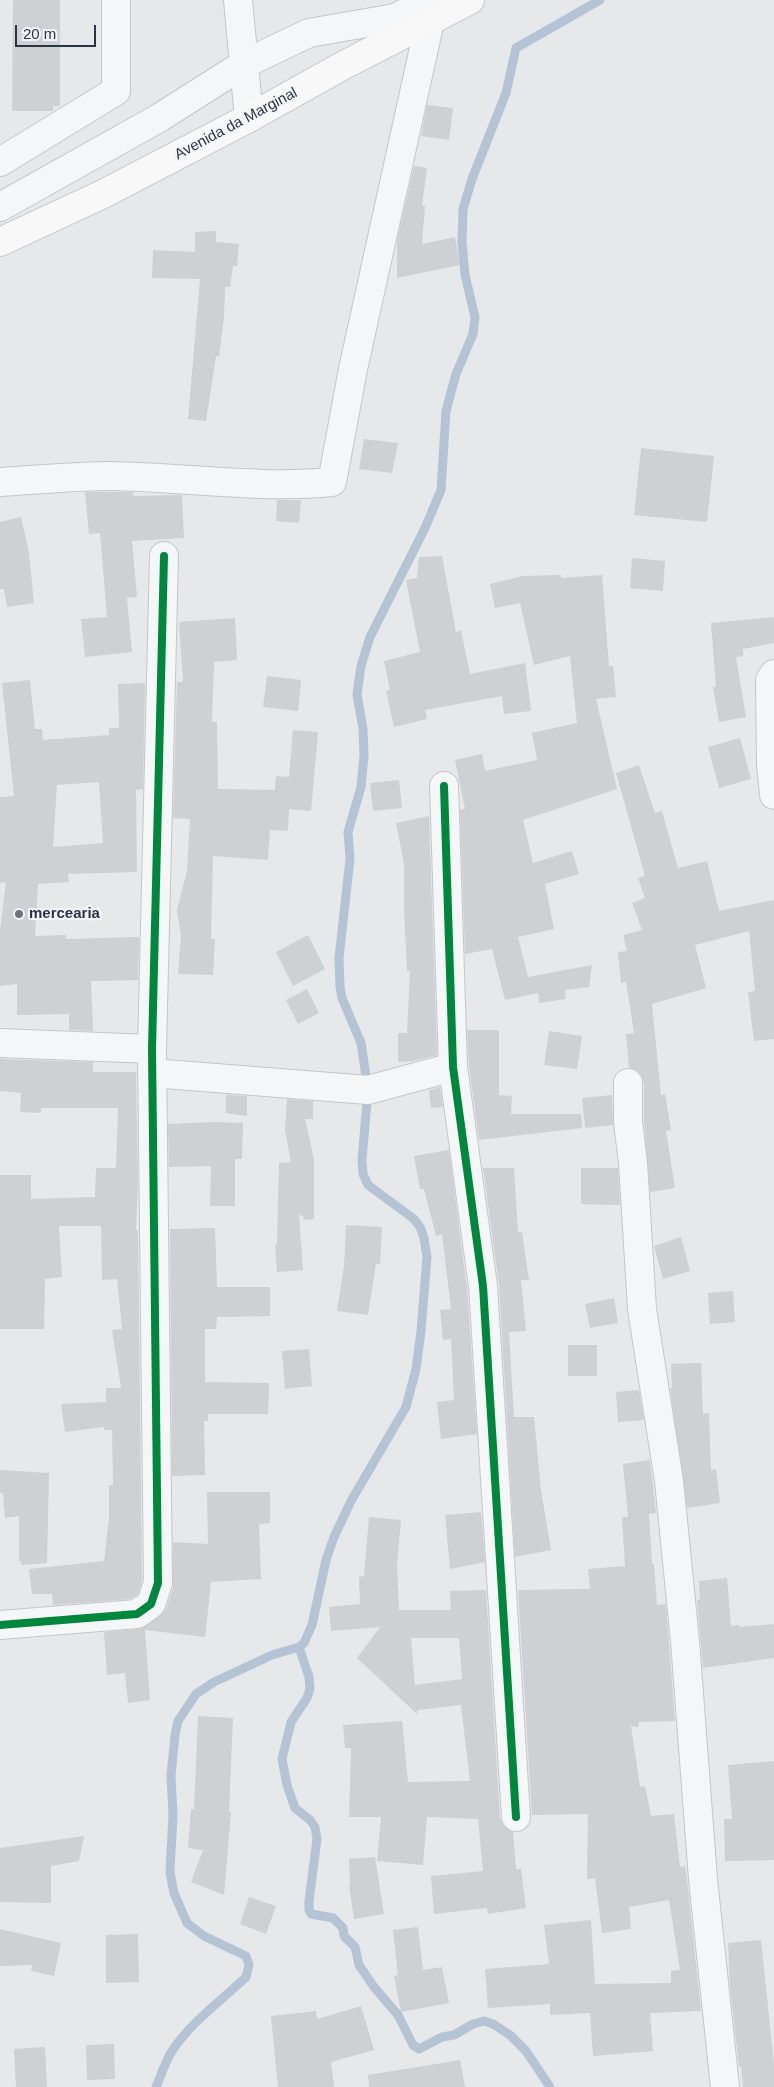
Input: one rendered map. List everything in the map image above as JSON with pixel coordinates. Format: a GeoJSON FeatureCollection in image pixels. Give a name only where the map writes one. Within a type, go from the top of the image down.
{"type":"FeatureCollection","features":[{"type":"Feature","properties":{"kind":"main road","name":"Avenida da Marginal"},"geometry":{"type":"LineString","coordinates":[[0,242],[103,194],[249,118],[344,65],[430,10],[470,0]]}},
{"type":"Feature","properties":{"kind":"street"},"geometry":{"type":"LineString","coordinates":[[0,162],[116,91],[116,0]]}},
{"type":"Feature","properties":{"kind":"street"},"geometry":{"type":"LineString","coordinates":[[238,0],[249,118]]}},
{"type":"Feature","properties":{"kind":"street"},"geometry":{"type":"LineString","coordinates":[[0,207],[159,118],[244,64],[309,34],[430,10],[353,369],[332,482],[307,485],[110,476],[0,482]]}},
{"type":"Feature","properties":{"kind":"street"},"geometry":{"type":"LineString","coordinates":[[0,1625],[137,1614],[151,1604],[158,1583],[152,1061],[164,556]]}},
{"type":"Feature","properties":{"kind":"street"},"geometry":{"type":"LineString","coordinates":[[774,674],[770,680],[771,764],[774,795]]}},
{"type":"Feature","properties":{"kind":"street"},"geometry":{"type":"LineString","coordinates":[[444,786],[454,1067],[484,1286],[516,1817]]}},
{"type":"Feature","properties":{"kind":"street"},"geometry":{"type":"LineString","coordinates":[[0,1043],[368,1090],[454,1067]]}},
{"type":"Feature","properties":{"kind":"street"},"geometry":{"type":"LineString","coordinates":[[628,1083],[628,1122],[633,1163],[642,1308],[671,1500],[685,1641],[704,1879],[725,2087]]}},
{"type":"Feature","properties":{"kind":"building"},"geometry":{"type":"Polygon","coordinates":[[[13,0],[60,0],[60,106],[53,106],[53,111],[12,111],[13,0]]]}},
{"type":"Feature","properties":{"kind":"building"},"geometry":{"type":"Polygon","coordinates":[[[427,105],[453,108],[449,140],[421,136],[427,105]]]}},
{"type":"Feature","properties":{"kind":"building"},"geometry":{"type":"Polygon","coordinates":[[[414,166],[427,168],[422,206],[425,206],[422,244],[455,237],[460,265],[397,278],[397,241],[414,166]]]}},
{"type":"Feature","properties":{"kind":"building"},"geometry":{"type":"Polygon","coordinates":[[[216,231],[216,242],[239,244],[237,266],[233,266],[230,287],[225,287],[224,317],[219,357],[216,356],[206,421],[188,419],[200,279],[152,278],[153,250],[195,252],[195,232],[216,231]]]}},
{"type":"Feature","properties":{"kind":"building"},"geometry":{"type":"Polygon","coordinates":[[[364,439],[398,443],[392,473],[359,469],[364,439]]]}},
{"type":"Feature","properties":{"kind":"building"},"geometry":{"type":"Polygon","coordinates":[[[641,448],[714,456],[707,522],[634,515],[641,448]]]}},
{"type":"Feature","properties":{"kind":"building"},"geometry":{"type":"Polygon","coordinates":[[[85,492],[133,492],[133,496],[182,495],[184,538],[132,541],[137,597],[127,598],[132,652],[85,657],[81,619],[107,617],[100,533],[89,534],[85,492]]]}},
{"type":"Feature","properties":{"kind":"building"},"geometry":{"type":"Polygon","coordinates":[[[277,500],[301,500],[299,523],[276,521],[277,500]]]}},
{"type":"Feature","properties":{"kind":"building"},"geometry":{"type":"Polygon","coordinates":[[[21,517],[29,553],[34,603],[7,607],[4,589],[0,589],[0,522],[21,517]]]}},
{"type":"Feature","properties":{"kind":"building"},"geometry":{"type":"Polygon","coordinates":[[[442,556],[456,632],[461,630],[470,674],[525,663],[531,711],[504,714],[502,696],[425,710],[427,719],[394,727],[386,691],[390,690],[384,661],[420,652],[406,580],[417,578],[419,557],[442,556]]]}},
{"type":"Feature","properties":{"kind":"building"},"geometry":{"type":"Polygon","coordinates":[[[632,558],[665,561],[663,591],[630,588],[632,558]]]}},
{"type":"Feature","properties":{"kind":"building"},"geometry":{"type":"Polygon","coordinates":[[[561,575],[561,578],[602,575],[609,666],[613,666],[616,697],[596,699],[617,789],[523,820],[533,863],[572,851],[579,874],[545,884],[554,929],[518,937],[528,977],[592,965],[589,987],[565,990],[566,999],[539,1003],[538,993],[505,1000],[492,949],[465,954],[460,810],[465,809],[455,760],[482,754],[485,771],[537,760],[532,733],[577,723],[570,656],[534,665],[520,603],[495,608],[490,584],[523,576],[561,575]]]}},
{"type":"Feature","properties":{"kind":"building"},"geometry":{"type":"Polygon","coordinates":[[[774,617],[774,643],[743,649],[743,656],[736,657],[746,717],[719,722],[713,687],[716,687],[711,623],[774,617]]]}},
{"type":"Feature","properties":{"kind":"building"},"geometry":{"type":"Polygon","coordinates":[[[235,618],[237,660],[214,662],[212,722],[217,722],[218,789],[275,790],[276,776],[289,777],[293,730],[318,732],[311,811],[289,809],[288,831],[270,830],[268,860],[213,856],[211,939],[215,939],[213,975],[178,974],[181,936],[177,910],[187,871],[190,819],[173,818],[177,682],[183,682],[179,622],[235,618]]]}},
{"type":"Feature","properties":{"kind":"building"},"geometry":{"type":"Polygon","coordinates":[[[267,676],[301,680],[298,711],[263,707],[267,676]]]}},
{"type":"Feature","properties":{"kind":"building"},"geometry":{"type":"Polygon","coordinates":[[[30,680],[35,729],[42,729],[43,740],[109,735],[109,728],[119,728],[118,684],[145,683],[143,789],[136,790],[137,872],[68,874],[69,882],[38,884],[35,936],[66,935],[66,939],[139,937],[138,980],[91,981],[93,1031],[69,1030],[69,1014],[17,1015],[17,984],[0,986],[0,930],[6,882],[0,883],[0,797],[14,796],[2,683],[30,680]],[[99,782],[57,785],[53,847],[103,843],[99,782]]]}},
{"type":"Feature","properties":{"kind":"building"},"geometry":{"type":"Polygon","coordinates":[[[740,738],[751,779],[719,788],[708,747],[740,738]]]}},
{"type":"Feature","properties":{"kind":"building"},"geometry":{"type":"Polygon","coordinates":[[[639,765],[655,813],[662,811],[678,868],[707,861],[719,911],[774,900],[774,1039],[754,1041],[748,992],[755,991],[749,931],[695,945],[706,988],[652,1004],[661,1095],[665,1094],[671,1130],[666,1131],[675,1188],[650,1192],[644,1121],[644,1083],[641,1075],[636,1070],[629,1068],[626,1034],[634,1033],[626,982],[621,983],[618,952],[627,951],[623,935],[642,930],[632,903],[645,898],[638,878],[645,876],[616,773],[639,765]]]}},
{"type":"Feature","properties":{"kind":"building"},"geometry":{"type":"Polygon","coordinates":[[[399,780],[402,808],[373,811],[370,783],[399,780]]]}},
{"type":"Feature","properties":{"kind":"building"},"geometry":{"type":"Polygon","coordinates":[[[429,816],[437,1055],[414,1061],[398,1062],[398,1033],[407,1033],[410,971],[407,971],[404,864],[396,823],[429,816]]]}},
{"type":"Feature","properties":{"kind":"building"},"geometry":{"type":"Polygon","coordinates":[[[308,935],[325,969],[293,986],[276,952],[308,935]]]}},
{"type":"Feature","properties":{"kind":"building"},"geometry":{"type":"Polygon","coordinates":[[[307,989],[319,1013],[298,1024],[286,1000],[307,989]]]}},
{"type":"Feature","properties":{"kind":"building"},"geometry":{"type":"Polygon","coordinates":[[[467,1030],[499,1030],[499,1095],[512,1096],[511,1114],[581,1114],[582,1128],[479,1140],[469,1066],[467,1030]]]}},
{"type":"Feature","properties":{"kind":"building"},"geometry":{"type":"Polygon","coordinates":[[[549,1031],[582,1036],[577,1069],[544,1065],[549,1031]]]}},
{"type":"Feature","properties":{"kind":"building"},"geometry":{"type":"Polygon","coordinates":[[[0,1059],[93,1062],[93,1072],[136,1072],[138,1184],[136,1230],[138,1230],[142,1581],[138,1594],[131,1599],[53,1605],[52,1594],[32,1594],[29,1569],[104,1561],[109,1518],[109,1485],[113,1485],[112,1430],[104,1430],[104,1427],[65,1432],[61,1404],[106,1402],[106,1388],[121,1388],[112,1330],[122,1329],[117,1279],[102,1280],[101,1226],[59,1226],[62,1277],[45,1279],[44,1329],[0,1329],[0,1175],[31,1175],[31,1199],[95,1197],[96,1168],[116,1168],[118,1108],[41,1108],[41,1113],[20,1112],[21,1093],[0,1091],[0,1059]]]}},
{"type":"Feature","properties":{"kind":"building"},"geometry":{"type":"Polygon","coordinates":[[[440,1087],[443,1107],[431,1108],[429,1090],[440,1087]]]}},
{"type":"Feature","properties":{"kind":"building"},"geometry":{"type":"Polygon","coordinates":[[[226,1095],[247,1096],[247,1116],[226,1113],[226,1095]]]}},
{"type":"Feature","properties":{"kind":"building"},"geometry":{"type":"Polygon","coordinates":[[[612,1095],[613,1125],[585,1128],[582,1098],[612,1095]]]}},
{"type":"Feature","properties":{"kind":"building"},"geometry":{"type":"Polygon","coordinates":[[[287,1099],[313,1101],[313,1119],[305,1119],[314,1159],[314,1219],[304,1220],[303,1216],[299,1215],[303,1270],[277,1272],[275,1245],[277,1245],[279,1163],[291,1162],[285,1130],[287,1099]]]}},
{"type":"Feature","properties":{"kind":"building"},"geometry":{"type":"Polygon","coordinates":[[[243,1123],[242,1159],[235,1159],[235,1206],[210,1206],[211,1166],[169,1167],[168,1124],[243,1123]]]}},
{"type":"Feature","properties":{"kind":"building"},"geometry":{"type":"Polygon","coordinates":[[[449,1150],[467,1288],[477,1434],[441,1439],[437,1402],[454,1400],[451,1339],[443,1340],[440,1310],[451,1309],[442,1234],[436,1236],[424,1189],[420,1189],[414,1156],[449,1150]]]}},
{"type":"Feature","properties":{"kind":"building"},"geometry":{"type":"Polygon","coordinates":[[[483,1168],[514,1168],[518,1232],[522,1232],[529,1280],[521,1280],[526,1331],[509,1332],[514,1417],[534,1417],[541,1490],[551,1550],[515,1557],[499,1285],[483,1168]]]}},
{"type":"Feature","properties":{"kind":"building"},"geometry":{"type":"Polygon","coordinates":[[[581,1168],[618,1168],[620,1205],[581,1204],[581,1168]]]}},
{"type":"Feature","properties":{"kind":"building"},"geometry":{"type":"Polygon","coordinates":[[[346,1225],[382,1227],[380,1264],[376,1264],[368,1315],[337,1311],[344,1266],[346,1225]]]}},
{"type":"Feature","properties":{"kind":"building"},"geometry":{"type":"Polygon","coordinates":[[[215,1228],[217,1287],[270,1287],[270,1316],[217,1317],[216,1329],[205,1329],[205,1382],[269,1383],[268,1414],[208,1414],[208,1421],[204,1421],[205,1475],[172,1476],[170,1229],[215,1228]]]}},
{"type":"Feature","properties":{"kind":"building"},"geometry":{"type":"Polygon","coordinates":[[[681,1237],[690,1271],[663,1279],[654,1246],[681,1237]]]}},
{"type":"Feature","properties":{"kind":"building"},"geometry":{"type":"Polygon","coordinates":[[[733,1291],[735,1322],[710,1324],[708,1293],[733,1291]]]}},
{"type":"Feature","properties":{"kind":"building"},"geometry":{"type":"Polygon","coordinates":[[[614,1298],[618,1323],[590,1328],[585,1304],[614,1298]]]}},
{"type":"Feature","properties":{"kind":"building"},"geometry":{"type":"Polygon","coordinates":[[[568,1345],[597,1345],[597,1376],[568,1376],[568,1345]]]}},
{"type":"Feature","properties":{"kind":"building"},"geometry":{"type":"Polygon","coordinates":[[[309,1349],[312,1386],[285,1389],[282,1351],[309,1349]]]}},
{"type":"Feature","properties":{"kind":"building"},"geometry":{"type":"Polygon","coordinates":[[[701,1363],[703,1414],[709,1413],[711,1470],[716,1469],[720,1503],[687,1508],[670,1388],[672,1388],[671,1364],[701,1363]]]}},
{"type":"Feature","properties":{"kind":"building"},"geometry":{"type":"Polygon","coordinates":[[[639,1390],[644,1420],[618,1422],[616,1392],[639,1390]]]}},
{"type":"Feature","properties":{"kind":"building"},"geometry":{"type":"Polygon","coordinates":[[[650,1460],[656,1513],[649,1514],[652,1564],[654,1564],[657,1605],[666,1604],[675,1721],[639,1722],[638,1727],[631,1726],[640,1787],[645,1786],[651,1816],[674,1814],[680,1867],[685,1866],[687,1879],[701,2011],[650,2013],[653,2051],[593,2056],[590,2013],[550,2015],[550,2004],[488,2008],[485,1969],[549,1964],[544,1925],[591,1920],[595,1984],[671,1983],[671,1971],[680,1970],[669,1900],[629,1907],[631,1929],[602,1933],[595,1878],[587,1879],[588,1814],[532,1815],[518,1590],[590,1589],[588,1569],[625,1566],[622,1517],[628,1517],[623,1464],[650,1460]]]}},
{"type":"Feature","properties":{"kind":"building"},"geometry":{"type":"Polygon","coordinates":[[[0,1470],[49,1473],[47,1563],[21,1565],[21,1561],[19,1561],[19,1516],[5,1518],[3,1493],[0,1493],[0,1470]]]}},
{"type":"Feature","properties":{"kind":"building"},"geometry":{"type":"Polygon","coordinates":[[[207,1492],[270,1492],[270,1523],[259,1524],[261,1579],[211,1582],[205,1637],[145,1630],[150,1700],[128,1703],[125,1673],[107,1675],[104,1632],[139,1629],[160,1616],[166,1609],[173,1588],[173,1542],[208,1544],[207,1492]]]}},
{"type":"Feature","properties":{"kind":"building"},"geometry":{"type":"Polygon","coordinates":[[[481,1512],[485,1562],[450,1569],[445,1515],[481,1512]]]}},
{"type":"Feature","properties":{"kind":"building"},"geometry":{"type":"Polygon","coordinates":[[[369,1517],[401,1520],[397,1565],[399,1610],[451,1610],[450,1591],[486,1590],[500,1818],[503,1826],[513,1832],[516,1869],[521,1869],[526,1908],[488,1914],[487,1908],[434,1914],[431,1876],[483,1871],[478,1819],[427,1817],[423,1865],[377,1861],[381,1817],[349,1817],[351,1748],[345,1748],[343,1725],[402,1721],[408,1782],[470,1781],[461,1705],[417,1710],[417,1714],[357,1658],[380,1627],[331,1631],[329,1607],[360,1604],[359,1577],[364,1576],[369,1517]],[[411,1638],[415,1685],[462,1679],[459,1638],[411,1638]]]}},
{"type":"Feature","properties":{"kind":"building"},"geometry":{"type":"Polygon","coordinates":[[[727,1578],[731,1626],[774,1624],[774,1658],[703,1668],[697,1600],[700,1600],[699,1581],[727,1578]]]}},
{"type":"Feature","properties":{"kind":"building"},"geometry":{"type":"Polygon","coordinates":[[[198,1716],[233,1718],[229,1812],[231,1812],[224,1895],[191,1882],[203,1850],[188,1848],[191,1809],[194,1809],[198,1716]]]}},
{"type":"Feature","properties":{"kind":"building"},"geometry":{"type":"Polygon","coordinates":[[[774,1761],[774,1860],[725,1861],[724,1819],[732,1819],[728,1765],[774,1761]]]}},
{"type":"Feature","properties":{"kind":"building"},"geometry":{"type":"Polygon","coordinates":[[[84,1836],[79,1861],[51,1866],[51,1903],[0,1902],[0,1848],[84,1836]]]}},
{"type":"Feature","properties":{"kind":"building"},"geometry":{"type":"Polygon","coordinates":[[[375,1857],[384,1914],[354,1919],[349,1885],[349,1859],[375,1857]]]}},
{"type":"Feature","properties":{"kind":"building"},"geometry":{"type":"Polygon","coordinates":[[[249,1897],[276,1906],[266,1934],[240,1924],[249,1897]]]}},
{"type":"Feature","properties":{"kind":"building"},"geometry":{"type":"Polygon","coordinates":[[[418,1927],[423,1970],[442,1967],[449,2003],[401,2012],[394,1976],[398,1975],[393,1930],[418,1927]]]}},
{"type":"Feature","properties":{"kind":"building"},"geometry":{"type":"Polygon","coordinates":[[[0,1929],[61,1943],[54,1976],[31,1971],[32,1965],[0,1966],[0,1929]]]}},
{"type":"Feature","properties":{"kind":"building"},"geometry":{"type":"Polygon","coordinates":[[[138,1934],[139,1982],[106,1983],[106,1935],[138,1934]]]}},
{"type":"Feature","properties":{"kind":"building"},"geometry":{"type":"Polygon","coordinates":[[[761,1940],[774,2064],[774,2087],[743,2087],[730,1986],[728,1943],[761,1940]]]}},
{"type":"Feature","properties":{"kind":"building"},"geometry":{"type":"Polygon","coordinates":[[[361,2006],[374,2050],[331,2062],[334,2087],[278,2087],[271,2016],[316,2011],[317,2019],[361,2006]]]}},
{"type":"Feature","properties":{"kind":"building"},"geometry":{"type":"Polygon","coordinates":[[[114,2044],[115,2079],[87,2080],[86,2045],[114,2044]]]}},
{"type":"Feature","properties":{"kind":"building"},"geometry":{"type":"Polygon","coordinates":[[[45,2047],[47,2087],[16,2087],[14,2049],[45,2047]]]}},
{"type":"Feature","properties":{"kind":"building"},"geometry":{"type":"Polygon","coordinates":[[[460,2060],[465,2087],[369,2087],[368,2075],[460,2060]]]}},
{"type":"Feature","properties":{"kind":"waterway"},"geometry":{"type":"LineString","coordinates":[[156,2087],[165,2064],[180,2040],[188,2030],[246,1977],[249,1965],[246,1956],[204,1936],[187,1923],[174,1893],[170,1872],[173,1815],[171,1776],[178,1721],[196,1694],[214,1682],[272,1655],[299,1647],[304,1643],[312,1625],[326,1560],[334,1537],[351,1501],[406,1407],[416,1369],[427,1257],[424,1238],[420,1227],[414,1219],[368,1185],[363,1174],[362,1160],[368,1090],[361,1043],[342,998],[340,987],[339,958],[350,859],[348,832],[361,787],[364,755],[363,729],[357,694],[361,666],[370,637],[425,528],[441,490],[446,411],[456,374],[473,334],[475,317],[465,275],[462,242],[463,209],[472,179],[506,93],[516,48],[600,0]]}},
{"type":"Feature","properties":{"kind":"waterway"},"geometry":{"type":"LineString","coordinates":[[299,1647],[309,1677],[310,1689],[307,1698],[291,1722],[282,1759],[287,1785],[295,1808],[310,1820],[315,1827],[317,1839],[309,1901],[311,1914],[333,1918],[343,1928],[344,1936],[355,1947],[359,1965],[374,1987],[398,2015],[413,2045],[419,2049],[442,2037],[454,2035],[473,2024],[484,2021],[493,2024],[510,2035],[526,2051],[550,2087]]}},
{"type":"Feature","properties":{"kind":"cycle path"},"geometry":{"type":"LineString","coordinates":[[0,1625],[137,1614],[151,1604],[158,1583],[152,1049],[164,556]]}},
{"type":"Feature","properties":{"kind":"cycle path"},"geometry":{"type":"LineString","coordinates":[[444,786],[453,1067],[483,1286],[516,1817]]}},
{"type":"Feature","properties":{"kind":"place","name":"mercearia"},"geometry":{"type":"Point","coordinates":[19,914]}}]}
